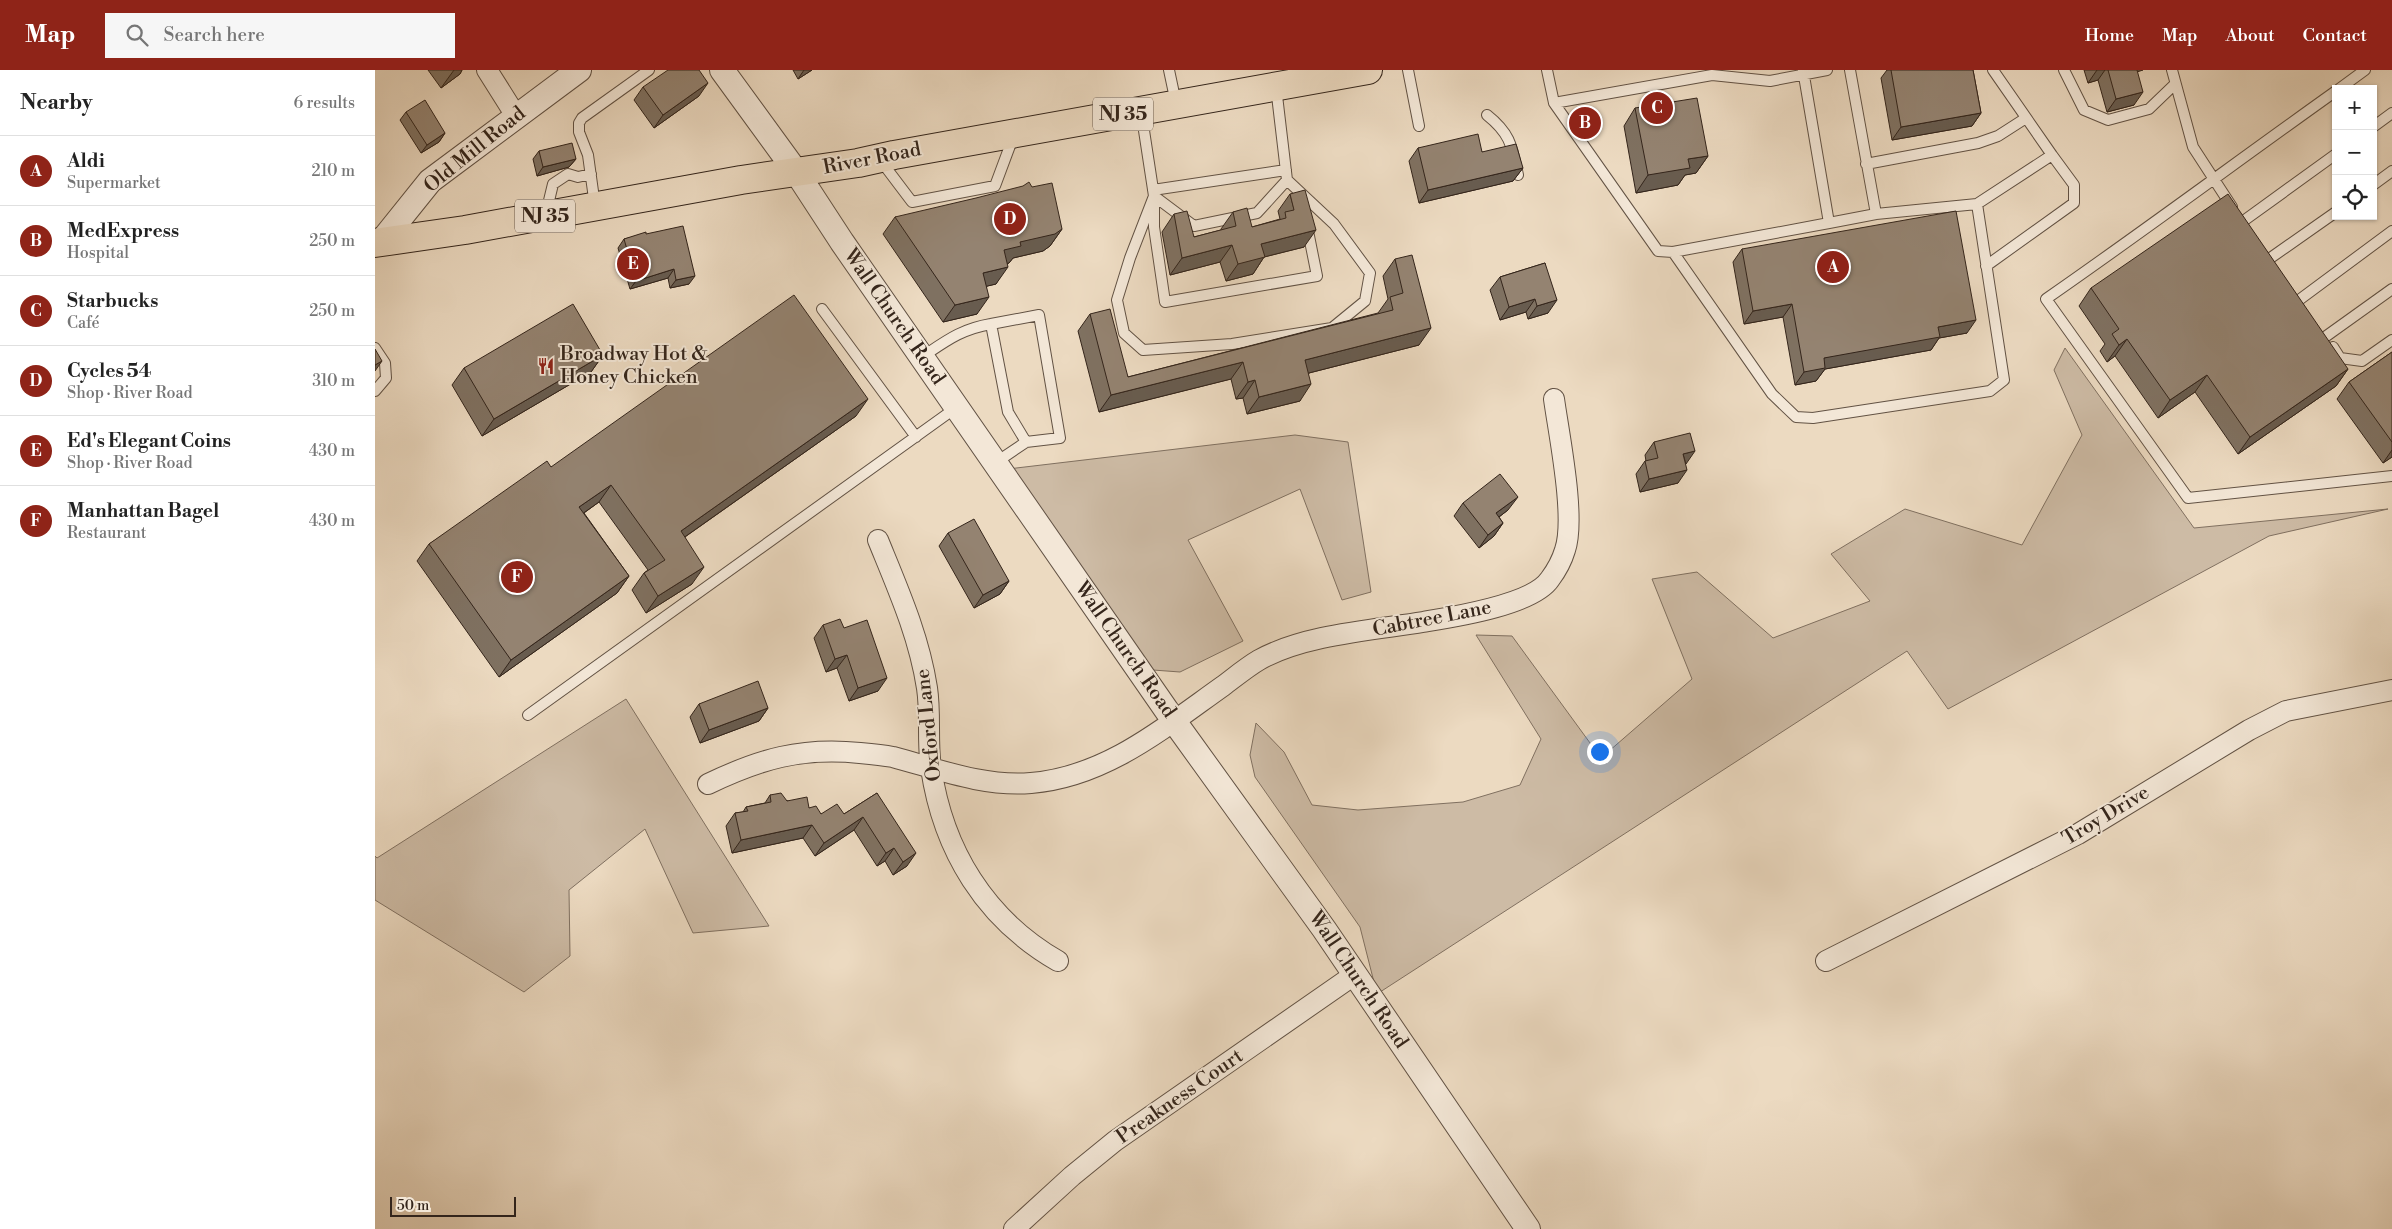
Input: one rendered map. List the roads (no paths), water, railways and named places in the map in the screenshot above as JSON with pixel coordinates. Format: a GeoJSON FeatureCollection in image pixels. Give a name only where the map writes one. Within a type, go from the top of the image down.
{"type":"FeatureCollection","features":[{"type":"Feature","properties":{"kind":"highway","name":"River Road"},"geometry":{"type":"LineString","coordinates":[[377,241],[545,216],[741,180],[797,173],[1368,70]]}},
{"type":"Feature","properties":{"kind":"street"},"geometry":{"type":"LineString","coordinates":[[487,70],[516,116]]}},
{"type":"Feature","properties":{"kind":"street","name":"Wall Church Road"},"geometry":{"type":"LineString","coordinates":[[722,70],[797,173],[842,242],[1174,721],[1265,845],[1355,974],[1528,1229]]}},
{"type":"Feature","properties":{"kind":"street","name":"Old Mill Road"},"geometry":{"type":"LineString","coordinates":[[377,241],[430,181],[575,71]]}},
{"type":"Feature","properties":{"kind":"street","name":"Cabtree Lane"},"geometry":{"type":"LineString","coordinates":[[708,784],[743,767],[768,758],[818,751],[888,756],[973,780],[999,783],[1031,783],[1061,778],[1111,760],[1138,745],[1260,660],[1319,639],[1486,612],[1526,596],[1549,583],[1566,549],[1569,512],[1555,399]]}},
{"type":"Feature","properties":{"kind":"street","name":"Oxford Lane"},"geometry":{"type":"LineString","coordinates":[[878,540],[909,615],[921,658],[927,690],[931,768],[944,823],[961,865],[994,909],[1015,930],[1032,946],[1058,961]]}},
{"type":"Feature","properties":{"kind":"street","name":"Troy Drive"},"geometry":{"type":"LineString","coordinates":[[1826,961],[2078,834],[2249,730],[2271,719],[2286,712],[2392,690]]}},
{"type":"Feature","properties":{"kind":"street","name":"Preakness Court"},"geometry":{"type":"LineString","coordinates":[[1014,1229],[1072,1176],[1115,1141],[1355,974]]}},
{"type":"Feature","properties":{"kind":"lane"},"geometry":{"type":"LineString","coordinates":[[595,207],[588,155],[579,132],[579,123],[582,118],[649,70]]}},
{"type":"Feature","properties":{"kind":"lane"},"geometry":{"type":"LineString","coordinates":[[1169,70],[1176,104]]}},
{"type":"Feature","properties":{"kind":"lane"},"geometry":{"type":"LineString","coordinates":[[1408,70],[1419,126]]}},
{"type":"Feature","properties":{"kind":"lane"},"geometry":{"type":"LineString","coordinates":[[1547,70],[1554,103],[1658,251],[1673,252],[1876,214],[1977,204],[2052,156]]}},
{"type":"Feature","properties":{"kind":"lane"},"geometry":{"type":"LineString","coordinates":[[1554,103],[1712,75],[1770,81],[1803,73],[1827,70]]}},
{"type":"Feature","properties":{"kind":"lane"},"geometry":{"type":"LineString","coordinates":[[1850,70],[1876,214]]}},
{"type":"Feature","properties":{"kind":"lane"},"geometry":{"type":"LineString","coordinates":[[1986,266],[2074,203],[2074,185],[1993,70]]}},
{"type":"Feature","properties":{"kind":"lane"},"geometry":{"type":"LineString","coordinates":[[2064,70],[2085,110],[2108,120],[2149,109],[2175,84]]}},
{"type":"Feature","properties":{"kind":"lane"},"geometry":{"type":"LineString","coordinates":[[2172,70],[2193,147],[2212,179],[2245,225],[2332,157]]}},
{"type":"Feature","properties":{"kind":"lane"},"geometry":{"type":"LineString","coordinates":[[2344,85],[2365,70]]}},
{"type":"Feature","properties":{"kind":"lane"},"geometry":{"type":"LineString","coordinates":[[1803,73],[1829,222]]}},
{"type":"Feature","properties":{"kind":"lane"},"geometry":{"type":"LineString","coordinates":[[1141,110],[1153,193],[1154,228],[1165,302],[1317,276],[1302,204],[1286,175],[1276,86]]}},
{"type":"Feature","properties":{"kind":"lane"},"geometry":{"type":"LineString","coordinates":[[2332,94],[2212,179],[2179,206],[2047,299],[2188,498],[2392,476]]}},
{"type":"Feature","properties":{"kind":"lane"},"geometry":{"type":"LineString","coordinates":[[2377,124],[2392,113]]}},
{"type":"Feature","properties":{"kind":"lane"},"geometry":{"type":"LineString","coordinates":[[1487,115],[1501,126],[1511,140],[1519,175]]}},
{"type":"Feature","properties":{"kind":"lane"},"geometry":{"type":"LineString","coordinates":[[1866,164],[1978,143],[1998,136],[2027,118]]}},
{"type":"Feature","properties":{"kind":"lane"},"geometry":{"type":"LineString","coordinates":[[879,158],[912,202],[995,186],[1014,133]]}},
{"type":"Feature","properties":{"kind":"lane"},"geometry":{"type":"LineString","coordinates":[[2377,182],[2392,171]]}},
{"type":"Feature","properties":{"kind":"lane"},"geometry":{"type":"LineString","coordinates":[[545,216],[553,184],[568,174],[578,177],[591,174]]}},
{"type":"Feature","properties":{"kind":"lane"},"geometry":{"type":"LineString","coordinates":[[1153,193],[1286,175]]}},
{"type":"Feature","properties":{"kind":"lane"},"geometry":{"type":"LineString","coordinates":[[1153,193],[1194,226],[1257,213],[1286,175]]}},
{"type":"Feature","properties":{"kind":"lane"},"geometry":{"type":"LineString","coordinates":[[1153,193],[1117,300],[1124,333],[1143,350],[1231,344],[1332,328],[1365,301],[1370,273],[1334,224],[1286,175]]}},
{"type":"Feature","properties":{"kind":"lane"},"geometry":{"type":"LineString","coordinates":[[1673,252],[1772,394],[1796,417],[1813,418],[1990,391],[2004,380],[1977,204]]}},
{"type":"Feature","properties":{"kind":"lane"},"geometry":{"type":"LineString","coordinates":[[2270,259],[2332,215]]}},
{"type":"Feature","properties":{"kind":"lane"},"geometry":{"type":"LineString","coordinates":[[2299,299],[2392,231]]}},
{"type":"Feature","properties":{"kind":"lane"},"geometry":{"type":"LineString","coordinates":[[2392,289],[2323,333],[2340,358],[2362,361],[2392,340]]}},
{"type":"Feature","properties":{"kind":"lane"},"geometry":{"type":"LineString","coordinates":[[822,309],[916,437]]}},
{"type":"Feature","properties":{"kind":"lane"},"geometry":{"type":"LineString","coordinates":[[922,357],[954,335],[971,327],[1039,315],[1061,438],[1026,442],[995,464]]}},
{"type":"Feature","properties":{"kind":"lane"},"geometry":{"type":"LineString","coordinates":[[991,324],[1008,412],[1026,442]]}},
{"type":"Feature","properties":{"kind":"lane"},"geometry":{"type":"LineString","coordinates":[[375,348],[385,363],[385,378],[375,391]]}},
{"type":"Feature","properties":{"kind":"lane"},"geometry":{"type":"LineString","coordinates":[[528,716],[957,407]]}},
{"type":"Feature","properties":{"kind":"place","name":"Starbucks"},"geometry":{"type":"Point","coordinates":[1657,108]}},
{"type":"Feature","properties":{"kind":"place","name":"MedExpress"},"geometry":{"type":"Point","coordinates":[1585,123]}},
{"type":"Feature","properties":{"kind":"place","name":"Cycles 54"},"geometry":{"type":"Point","coordinates":[1010,219]}},
{"type":"Feature","properties":{"kind":"place","name":"Ed's Elegant Coins"},"geometry":{"type":"Point","coordinates":[633,264]}},
{"type":"Feature","properties":{"kind":"place","name":"Aldi"},"geometry":{"type":"Point","coordinates":[1833,267]}},
{"type":"Feature","properties":{"kind":"place","name":"Broadway Hot & Honey Chicken"},"geometry":{"type":"Point","coordinates":[546,366]}},
{"type":"Feature","properties":{"kind":"place","name":"Manhattan Bagel"},"geometry":{"type":"Point","coordinates":[517,577]}}]}
